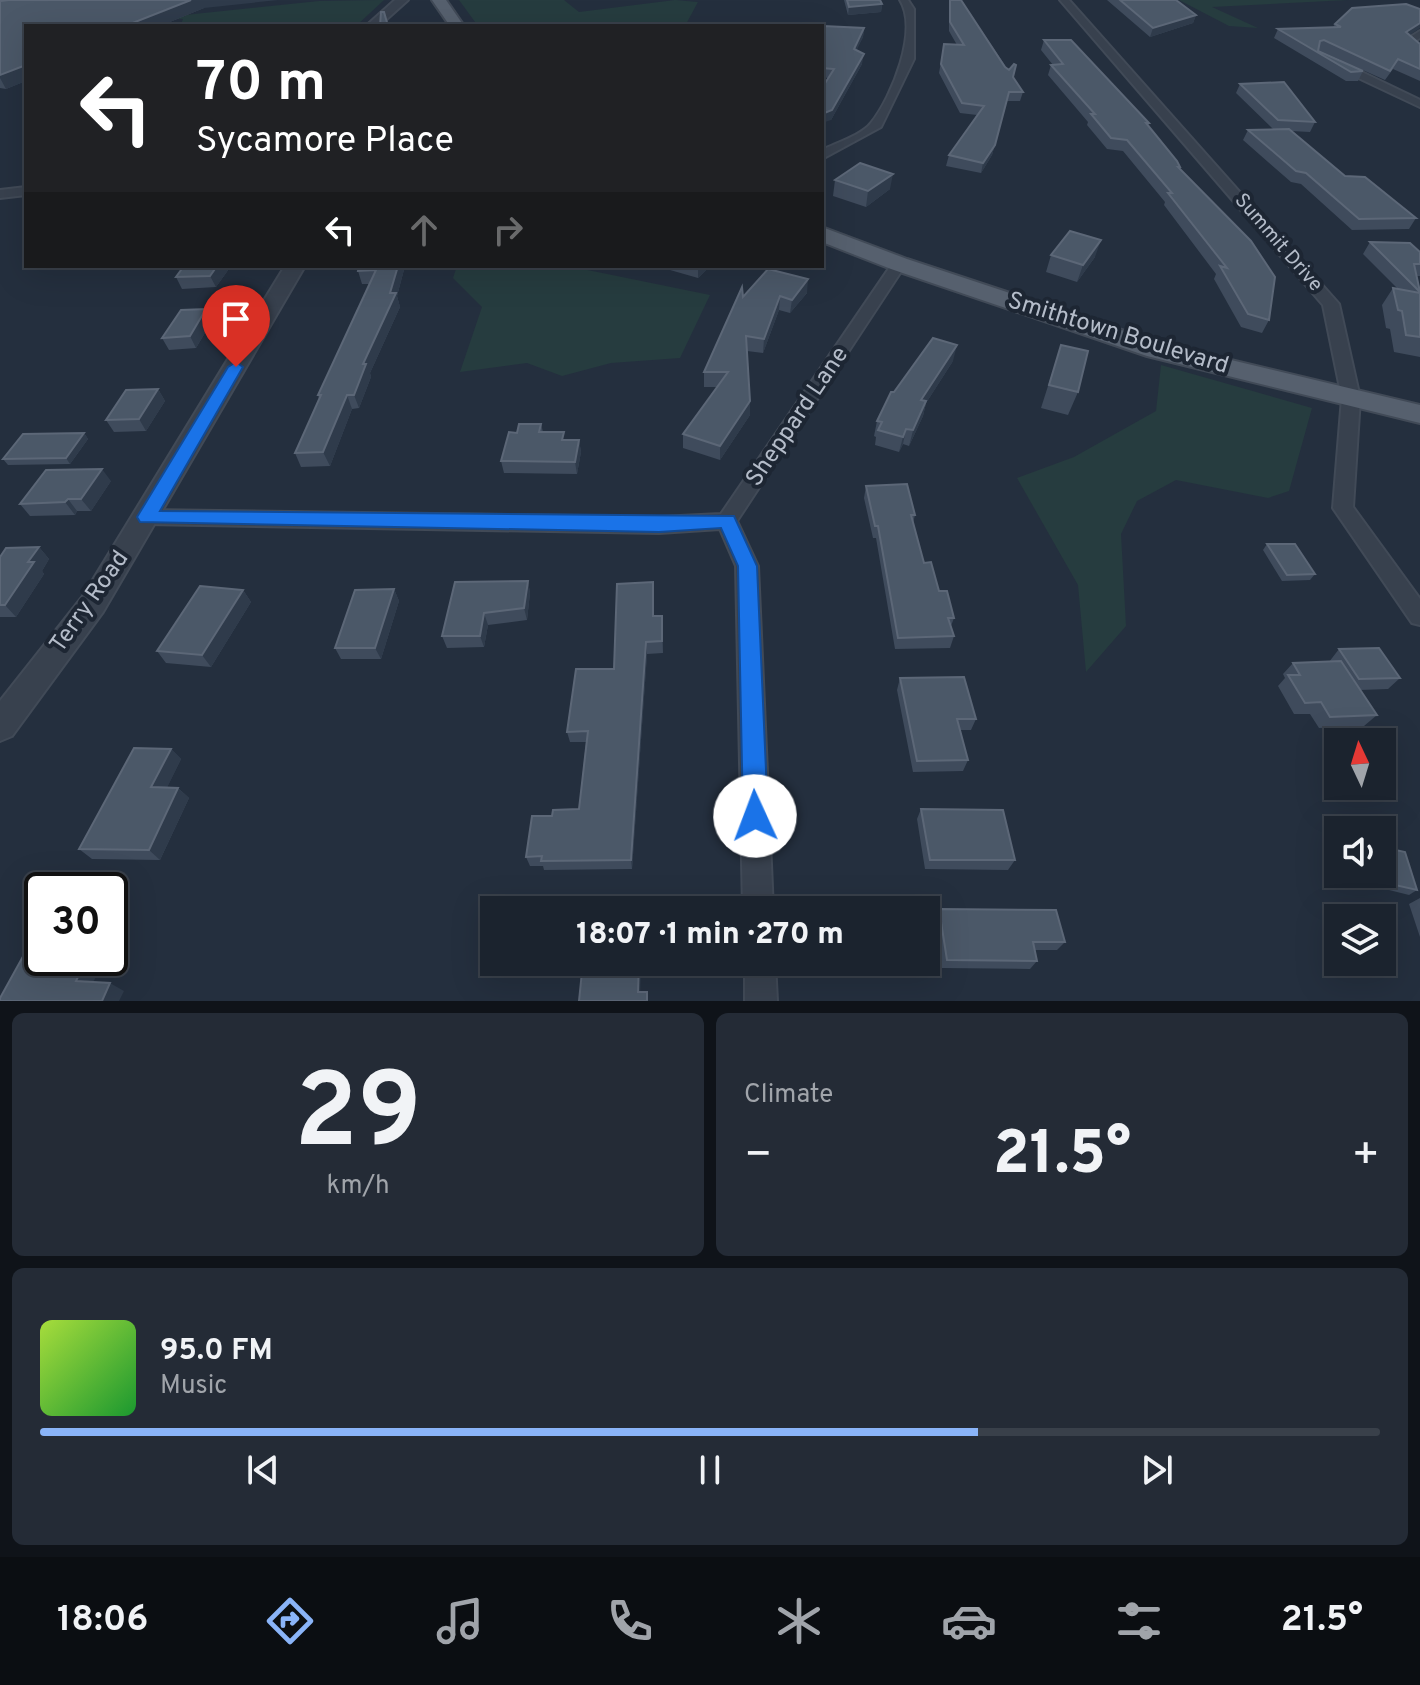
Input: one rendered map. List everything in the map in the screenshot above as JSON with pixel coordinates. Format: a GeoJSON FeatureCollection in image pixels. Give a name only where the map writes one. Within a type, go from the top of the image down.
{"type":"FeatureCollection","features":[{"type":"Feature","properties":{"kind":"main road"},"geometry":{"type":"LineString","coordinates":[[439,0],[456,24]]}},
{"type":"Feature","properties":{"kind":"main road","name":"Smithtown Boulevard"},"geometry":{"type":"LineString","coordinates":[[824,235],[899,264],[1156,350],[1420,414]]}},
{"type":"Feature","properties":{"kind":"street"},"geometry":{"type":"LineString","coordinates":[[374,24],[402,0]]}},
{"type":"Feature","properties":{"kind":"street"},"geometry":{"type":"LineString","coordinates":[[824,154],[875,127],[909,59],[910,9],[904,0]]}},
{"type":"Feature","properties":{"kind":"street","name":"Summit Drive"},"geometry":{"type":"LineString","coordinates":[[1064,0],[1331,304],[1351,398],[1343,508],[1420,616]]}},
{"type":"Feature","properties":{"kind":"street"},"geometry":{"type":"LineString","coordinates":[[1420,34],[1409,41],[1420,51]]}},
{"type":"Feature","properties":{"kind":"street"},"geometry":{"type":"LineString","coordinates":[[1331,61],[1420,104]]}},
{"type":"Feature","properties":{"kind":"street"},"geometry":{"type":"LineString","coordinates":[[0,194],[24,191]]}},
{"type":"Feature","properties":{"kind":"street","name":"Sheppard Lane"},"geometry":{"type":"LineString","coordinates":[[727,521],[899,264]]}},
{"type":"Feature","properties":{"kind":"street","name":"Terry Road"},"geometry":{"type":"LineString","coordinates":[[0,726],[93,604],[294,268]]}},
{"type":"Feature","properties":{"kind":"street"},"geometry":{"type":"LineString","coordinates":[[147,517],[659,525],[727,521],[747,566],[758,896]]}},
{"type":"Feature","properties":{"kind":"street"},"geometry":{"type":"LineString","coordinates":[[760,976],[761,1001]]}},
{"type":"Feature","properties":{"kind":"green space"},"geometry":{"type":"Polygon","coordinates":[[[384,0],[358,24],[181,24],[183,19],[157,18],[319,1],[384,0]]]}},
{"type":"Feature","properties":{"kind":"green space"},"geometry":{"type":"Polygon","coordinates":[[[459,0],[564,0],[579,12],[675,0],[698,2],[686,24],[477,24],[459,0]]]}},
{"type":"Feature","properties":{"kind":"green space"},"geometry":{"type":"Polygon","coordinates":[[[1179,0],[1348,0],[1212,7],[1258,28],[1229,26],[1179,0]]]}},
{"type":"Feature","properties":{"kind":"green space"},"geometry":{"type":"Polygon","coordinates":[[[456,268],[578,268],[710,295],[680,358],[611,363],[562,376],[527,363],[460,372],[482,307],[453,278],[456,268]]]}},
{"type":"Feature","properties":{"kind":"green space"},"geometry":{"type":"Polygon","coordinates":[[[1161,365],[1312,408],[1289,491],[1268,498],[1176,480],[1137,501],[1121,534],[1126,626],[1086,672],[1078,585],[1017,478],[1074,457],[1156,411],[1161,365]]]}},
{"type":"Feature","properties":{"kind":"building"},"geometry":{"type":"Polygon","coordinates":[[[191,0],[130,24],[24,24],[24,66],[0,75],[0,1],[191,0]]]}},
{"type":"Feature","properties":{"kind":"building"},"geometry":{"type":"Polygon","coordinates":[[[847,0],[880,0],[882,4],[849,7],[847,0]]]}},
{"type":"Feature","properties":{"kind":"building"},"geometry":{"type":"Polygon","coordinates":[[[950,0],[961,0],[1005,67],[1009,70],[1016,65],[1013,77],[1023,92],[1009,92],[995,145],[983,163],[949,155],[984,106],[962,103],[941,64],[944,44],[964,45],[950,22],[950,0]]]}},
{"type":"Feature","properties":{"kind":"building"},"geometry":{"type":"Polygon","coordinates":[[[1120,0],[1176,0],[1196,15],[1153,28],[1120,0]]]}},
{"type":"Feature","properties":{"kind":"building"},"geometry":{"type":"Polygon","coordinates":[[[1406,4],[1420,9],[1420,23],[1406,32],[1420,44],[1420,69],[1398,59],[1390,71],[1324,40],[1320,41],[1318,51],[1363,71],[1351,72],[1278,29],[1341,27],[1335,24],[1352,8],[1406,4]]]}},
{"type":"Feature","properties":{"kind":"building"},"geometry":{"type":"Polygon","coordinates":[[[381,12],[384,12],[387,24],[380,24],[381,12]]]}},
{"type":"Feature","properties":{"kind":"building"},"geometry":{"type":"Polygon","coordinates":[[[824,26],[864,28],[854,49],[864,54],[832,110],[824,113],[824,85],[834,69],[824,68],[824,26]]]}},
{"type":"Feature","properties":{"kind":"building"},"geometry":{"type":"Polygon","coordinates":[[[1044,40],[1071,40],[1149,123],[1146,123],[1177,161],[1178,167],[1251,241],[1275,277],[1269,320],[1248,314],[1220,266],[1227,268],[1168,193],[1172,193],[1127,140],[1111,138],[1091,114],[1095,114],[1051,65],[1063,64],[1044,40]]]}},
{"type":"Feature","properties":{"kind":"building"},"geometry":{"type":"Polygon","coordinates":[[[1284,82],[1315,122],[1278,120],[1240,84],[1284,82]]]}},
{"type":"Feature","properties":{"kind":"building"},"geometry":{"type":"Polygon","coordinates":[[[1289,129],[1345,176],[1365,177],[1416,218],[1359,219],[1306,173],[1296,171],[1248,130],[1289,129]]]}},
{"type":"Feature","properties":{"kind":"building"},"geometry":{"type":"Polygon","coordinates":[[[860,163],[893,174],[868,191],[835,180],[860,163]]]}},
{"type":"Feature","properties":{"kind":"building"},"geometry":{"type":"Polygon","coordinates":[[[1070,231],[1101,240],[1083,265],[1051,255],[1070,231]]]}},
{"type":"Feature","properties":{"kind":"building"},"geometry":{"type":"Polygon","coordinates":[[[1370,242],[1410,243],[1420,252],[1420,264],[1414,264],[1420,292],[1370,242]]]}},
{"type":"Feature","properties":{"kind":"building"},"geometry":{"type":"Polygon","coordinates":[[[183,268],[216,268],[210,276],[176,277],[183,268]]]}},
{"type":"Feature","properties":{"kind":"building"},"geometry":{"type":"Polygon","coordinates":[[[359,268],[397,268],[390,293],[396,293],[363,364],[366,364],[354,395],[347,395],[323,452],[295,453],[321,395],[318,395],[376,270],[358,271],[359,268]]]}},
{"type":"Feature","properties":{"kind":"building"},"geometry":{"type":"Polygon","coordinates":[[[768,269],[808,279],[792,300],[780,296],[764,339],[746,336],[750,401],[720,446],[683,434],[728,372],[704,372],[742,287],[743,297],[768,269]]]}},
{"type":"Feature","properties":{"kind":"building"},"geometry":{"type":"Polygon","coordinates":[[[1393,288],[1420,293],[1420,337],[1406,335],[1402,311],[1398,310],[1393,288]]]}},
{"type":"Feature","properties":{"kind":"building"},"geometry":{"type":"Polygon","coordinates":[[[206,309],[190,336],[162,338],[181,310],[206,309]]]}},
{"type":"Feature","properties":{"kind":"building"},"geometry":{"type":"Polygon","coordinates":[[[933,338],[957,345],[921,400],[926,401],[913,430],[906,429],[903,437],[878,430],[882,422],[877,421],[891,392],[933,338]]]}},
{"type":"Feature","properties":{"kind":"building"},"geometry":{"type":"Polygon","coordinates":[[[1061,345],[1088,351],[1078,392],[1049,385],[1061,345]]]}},
{"type":"Feature","properties":{"kind":"building"},"geometry":{"type":"Polygon","coordinates":[[[158,389],[139,419],[106,420],[126,390],[158,389]]]}},
{"type":"Feature","properties":{"kind":"building"},"geometry":{"type":"Polygon","coordinates":[[[519,424],[541,424],[539,432],[564,432],[562,440],[579,440],[575,462],[501,461],[509,432],[517,433],[519,424]]]}},
{"type":"Feature","properties":{"kind":"building"},"geometry":{"type":"Polygon","coordinates":[[[84,433],[66,458],[3,459],[23,434],[84,433]]]}},
{"type":"Feature","properties":{"kind":"building"},"geometry":{"type":"Polygon","coordinates":[[[102,469],[81,499],[20,504],[46,470],[102,469]]]}},
{"type":"Feature","properties":{"kind":"building"},"geometry":{"type":"Polygon","coordinates":[[[907,484],[915,515],[911,515],[924,563],[931,562],[939,591],[947,591],[954,618],[948,618],[954,636],[898,638],[878,526],[875,526],[866,486],[907,484]]]}},
{"type":"Feature","properties":{"kind":"building"},"geometry":{"type":"Polygon","coordinates":[[[1267,544],[1295,544],[1315,574],[1287,575],[1267,544]]]}},
{"type":"Feature","properties":{"kind":"building"},"geometry":{"type":"Polygon","coordinates":[[[39,547],[28,562],[34,562],[5,605],[0,605],[0,557],[6,548],[39,547]]]}},
{"type":"Feature","properties":{"kind":"building"},"geometry":{"type":"Polygon","coordinates":[[[528,581],[524,608],[484,613],[480,636],[442,636],[455,582],[528,581]]]}},
{"type":"Feature","properties":{"kind":"building"},"geometry":{"type":"Polygon","coordinates":[[[653,582],[653,616],[662,616],[662,641],[646,642],[631,860],[541,861],[542,856],[526,857],[532,816],[552,816],[553,810],[579,809],[588,731],[567,732],[576,669],[614,669],[617,584],[653,582]]]}},
{"type":"Feature","properties":{"kind":"building"},"geometry":{"type":"Polygon","coordinates":[[[200,586],[243,590],[202,655],[157,651],[200,586]]]}},
{"type":"Feature","properties":{"kind":"building"},"geometry":{"type":"Polygon","coordinates":[[[394,589],[375,648],[335,648],[355,590],[394,589]]]}},
{"type":"Feature","properties":{"kind":"building"},"geometry":{"type":"Polygon","coordinates":[[[1379,648],[1400,678],[1359,679],[1339,649],[1379,648]]]}},
{"type":"Feature","properties":{"kind":"building"},"geometry":{"type":"Polygon","coordinates":[[[1341,661],[1377,715],[1330,717],[1321,702],[1305,703],[1288,675],[1300,675],[1293,663],[1341,661]]]}},
{"type":"Feature","properties":{"kind":"building"},"geometry":{"type":"Polygon","coordinates":[[[964,677],[976,719],[957,719],[968,760],[917,761],[900,678],[964,677]]]}},
{"type":"Feature","properties":{"kind":"building"},"geometry":{"type":"Polygon","coordinates":[[[134,748],[171,749],[151,787],[178,788],[149,850],[79,849],[134,748]]]}},
{"type":"Feature","properties":{"kind":"building"},"geometry":{"type":"Polygon","coordinates":[[[921,809],[1003,810],[1015,860],[930,860],[921,809]]]}},
{"type":"Feature","properties":{"kind":"building"},"geometry":{"type":"Polygon","coordinates":[[[1396,850],[1405,852],[1417,890],[1396,885],[1396,850]]]}},
{"type":"Feature","properties":{"kind":"building"},"geometry":{"type":"Polygon","coordinates":[[[940,909],[1056,910],[1065,942],[1033,942],[1037,961],[947,960],[940,909]]]}},
{"type":"Feature","properties":{"kind":"building"},"geometry":{"type":"Polygon","coordinates":[[[24,955],[24,976],[78,976],[76,981],[110,983],[102,1001],[0,1001],[24,955]]]}},
{"type":"Feature","properties":{"kind":"building"},"geometry":{"type":"Polygon","coordinates":[[[582,976],[639,976],[638,992],[647,992],[647,1001],[579,1001],[582,976]]]}},
{"type":"Feature","properties":{"kind":"route"},"geometry":{"type":"LineString","coordinates":[[236,367],[147,517],[659,525],[727,521],[747,566],[755,816]]}}]}
